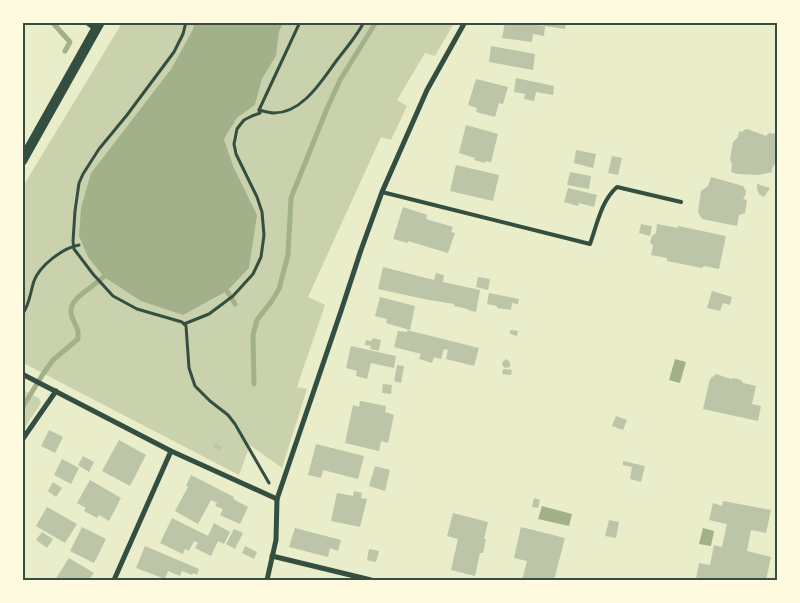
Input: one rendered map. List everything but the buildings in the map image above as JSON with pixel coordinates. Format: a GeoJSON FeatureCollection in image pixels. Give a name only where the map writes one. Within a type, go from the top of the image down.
{"type":"FeatureCollection","features":[{"type":"Feature","properties":{"kind":"main road"},"geometry":{"type":"LineString","coordinates":[[22,161],[98,26]]}},
{"type":"Feature","properties":{"kind":"street"},"geometry":{"type":"LineString","coordinates":[[86,22],[98,26]]}},
{"type":"Feature","properties":{"kind":"street"},"geometry":{"type":"LineString","coordinates":[[267,580],[276,540],[277,499],[361,250],[382,192],[427,90],[466,22]]}},
{"type":"Feature","properties":{"kind":"street"},"geometry":{"type":"LineString","coordinates":[[22,374],[170,451],[277,499]]}},
{"type":"Feature","properties":{"kind":"street"},"geometry":{"type":"LineString","coordinates":[[22,440],[56,391]]}},
{"type":"Feature","properties":{"kind":"street"},"geometry":{"type":"LineString","coordinates":[[114,580],[170,451]]}},
{"type":"Feature","properties":{"kind":"street"},"geometry":{"type":"LineString","coordinates":[[272,556],[371,580]]}},
{"type":"Feature","properties":{"kind":"lane"},"geometry":{"type":"LineString","coordinates":[[382,192],[590,244],[606,200],[617,187],[681,202]]}},
{"type":"Feature","properties":{"kind":"path"},"geometry":{"type":"LineString","coordinates":[[186,22],[183,34],[174,52],[99,149],[83,174],[79,183],[74,211],[73,246],[93,274],[113,296],[137,309],[173,319],[186,326],[189,368],[195,386],[228,415],[235,424],[277,499]]}},
{"type":"Feature","properties":{"kind":"path"},"geometry":{"type":"LineString","coordinates":[[184,324],[209,314],[231,297],[253,274],[261,257],[264,235],[262,212],[257,197],[236,154],[234,144],[237,129],[244,120],[260,113],[259,110],[300,22]]}},
{"type":"Feature","properties":{"kind":"path"},"geometry":{"type":"LineString","coordinates":[[259,110],[274,113],[286,111],[304,100],[319,84],[364,22]]}},
{"type":"Feature","properties":{"kind":"path"},"geometry":{"type":"LineString","coordinates":[[22,315],[31,297],[38,273],[45,264],[73,246],[79,245]]}},
{"type":"Feature","properties":{"kind":"shaded area"},"geometry":{"type":"Polygon","coordinates":[[[122,23],[194,23],[193,29],[171,69],[91,173],[234,168],[224,139],[237,118],[255,105],[262,79],[276,56],[279,32],[283,23],[454,23],[435,56],[425,53],[397,100],[407,106],[391,140],[381,137],[308,297],[325,305],[297,387],[307,389],[282,468],[250,445],[239,475],[23,363],[22,188],[122,23]]]}},
{"type":"Feature","properties":{"kind":"shaded area"},"geometry":{"type":"Polygon","coordinates":[[[194,23],[283,23],[279,32],[276,56],[262,79],[255,105],[237,118],[224,139],[234,168],[257,215],[249,268],[227,291],[183,315],[141,301],[104,277],[88,257],[79,236],[81,208],[91,173],[171,69],[193,29],[194,23]]]}},
{"type":"Feature","properties":{"kind":"shaded area"},"geometry":{"type":"Polygon","coordinates":[[[675,359],[686,362],[680,383],[669,380],[675,359]]]}},
{"type":"Feature","properties":{"kind":"shaded area"},"geometry":{"type":"Polygon","coordinates":[[[23,390],[39,398],[41,403],[23,430],[23,390]]]}},
{"type":"Feature","properties":{"kind":"shaded area"},"geometry":{"type":"Polygon","coordinates":[[[542,506],[572,514],[569,526],[538,519],[542,506]]]}},
{"type":"Feature","properties":{"kind":"shaded area"},"geometry":{"type":"Polygon","coordinates":[[[703,528],[714,531],[711,546],[699,544],[703,528]]]}},
{"type":"Feature","properties":{"kind":"waterway"},"geometry":{"type":"LineString","coordinates":[[52,22],[70,42],[65,51]]}},
{"type":"Feature","properties":{"kind":"waterway"},"geometry":{"type":"LineString","coordinates":[[254,384],[253,335],[257,320],[279,289],[288,255],[291,198],[340,80],[376,22]]}},
{"type":"Feature","properties":{"kind":"waterway"},"geometry":{"type":"LineString","coordinates":[[22,408],[53,360],[78,339],[78,331],[71,313],[71,307],[74,302],[107,273]]}},
{"type":"Feature","properties":{"kind":"waterway"},"geometry":{"type":"LineString","coordinates":[[227,291],[235,304]]}}]}
